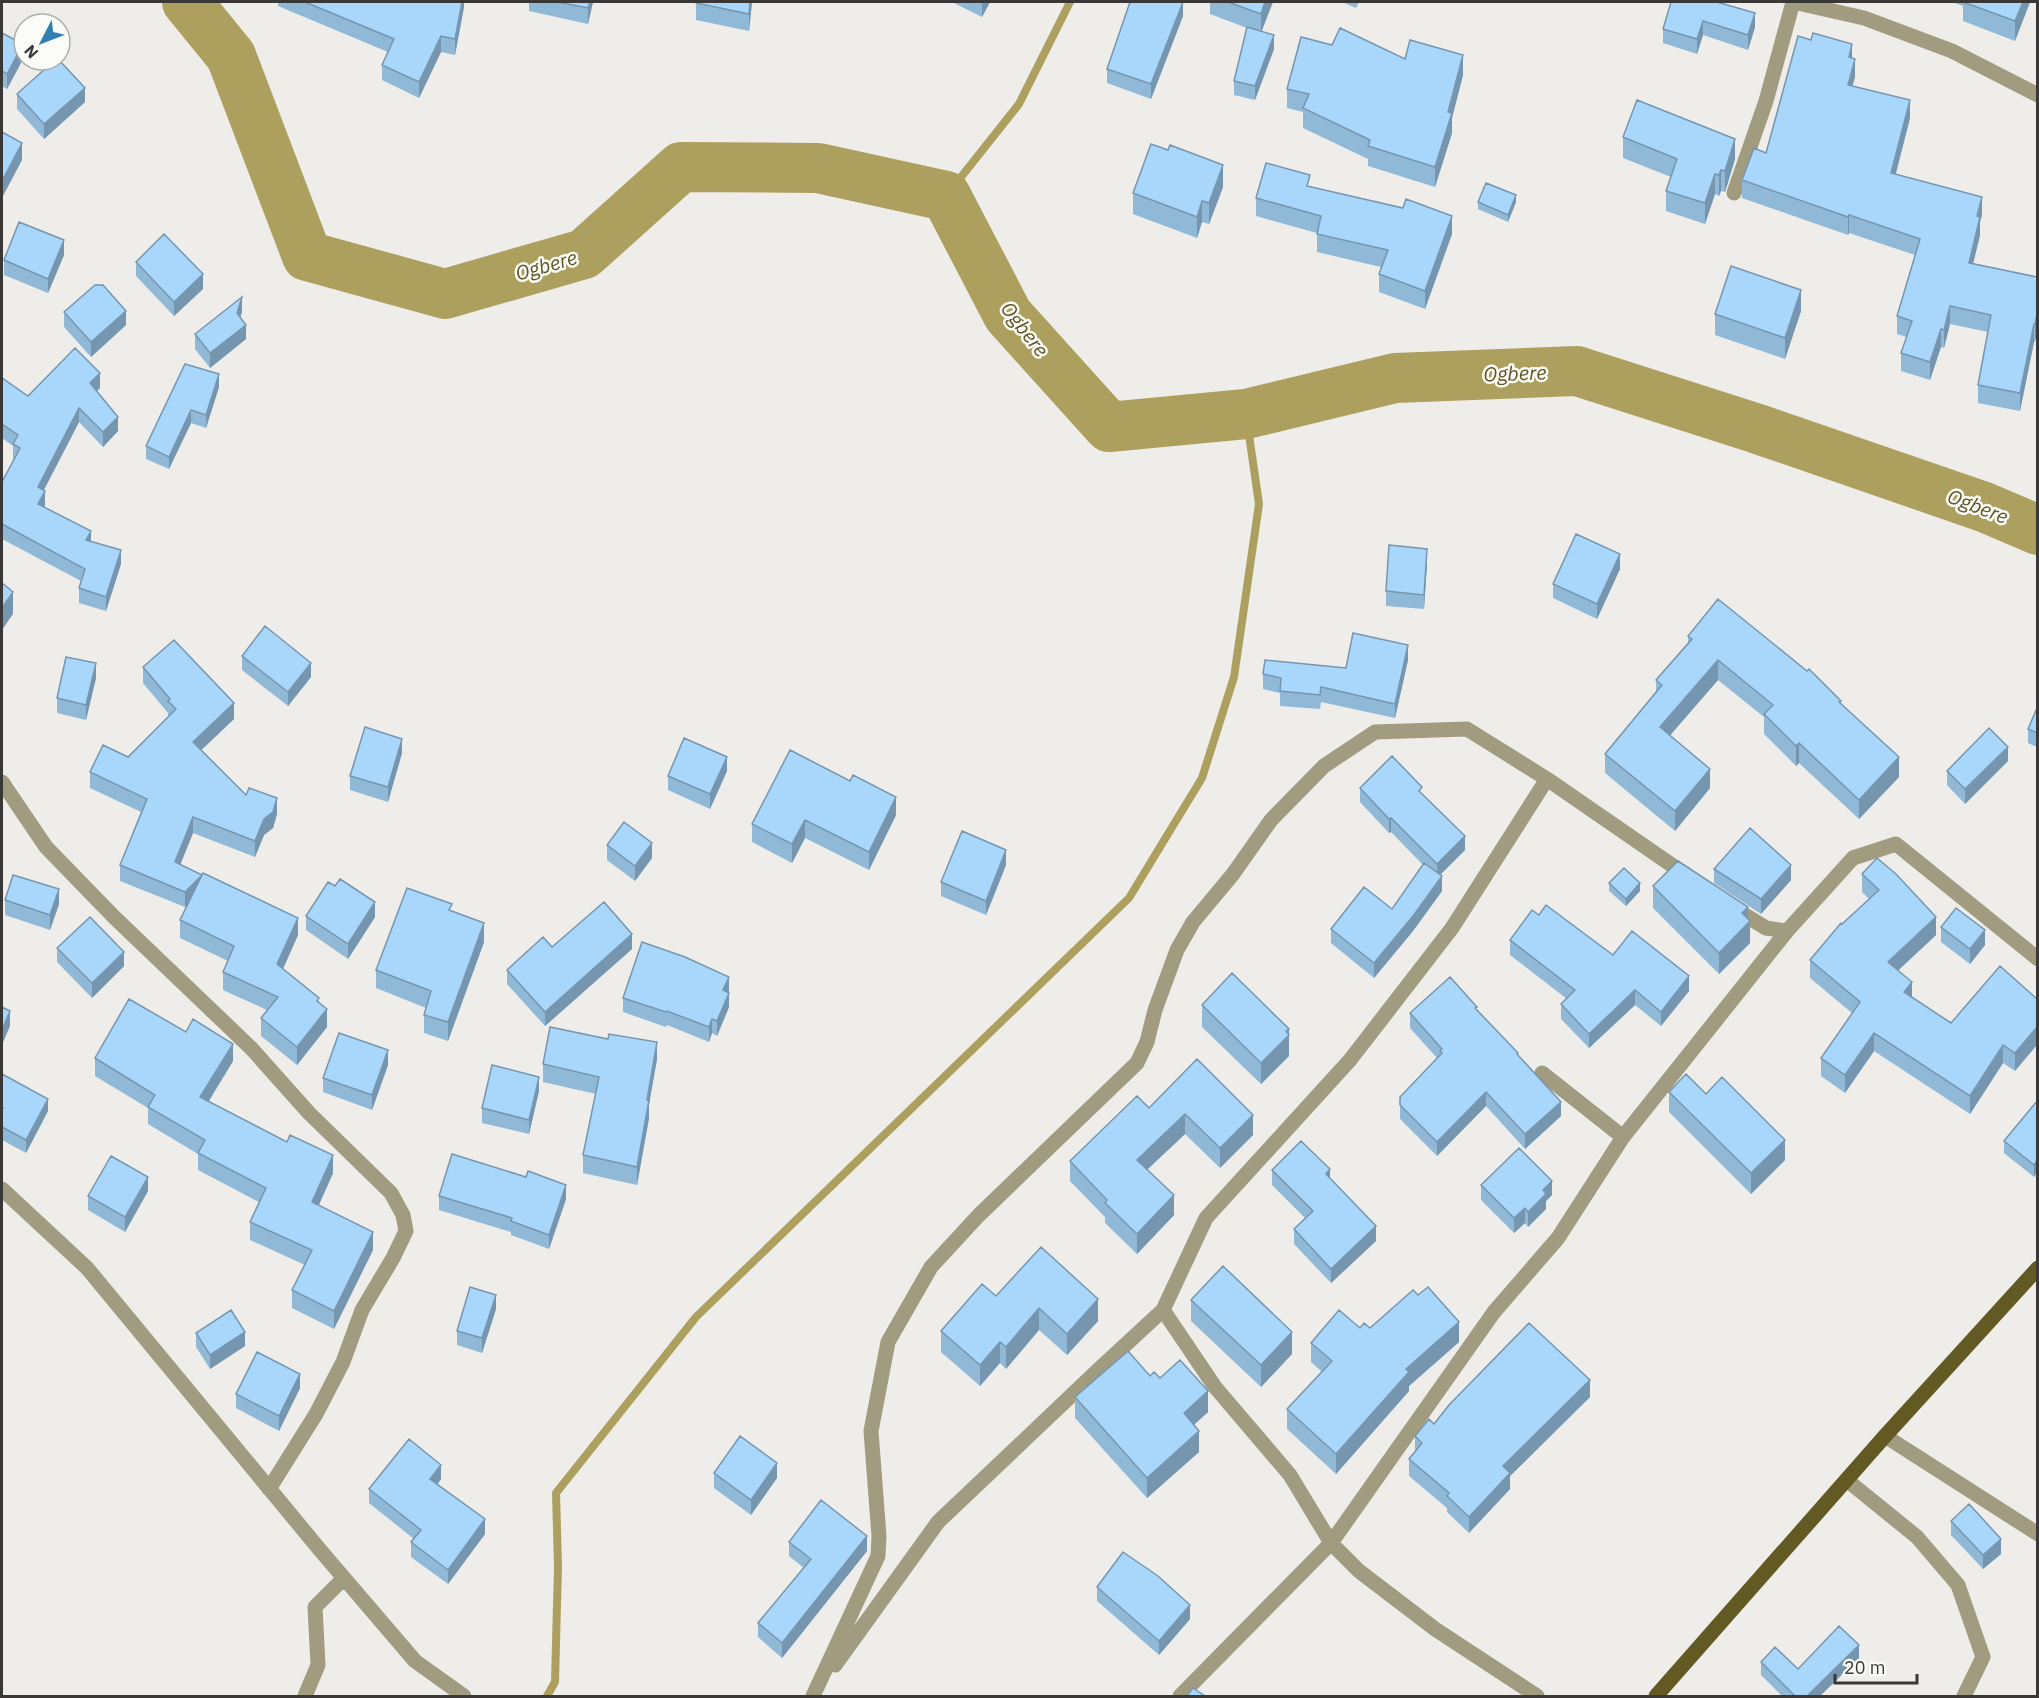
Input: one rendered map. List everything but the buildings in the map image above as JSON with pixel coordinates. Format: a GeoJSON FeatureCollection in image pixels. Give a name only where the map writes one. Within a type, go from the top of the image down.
{"type":"FeatureCollection","features":[{"type":"Feature","properties":{"kind":"main road"},"geometry":{"type":"LineString","coordinates":[[1656,1696],[1848,1481],[1885,1436],[2037,1268]]}},
{"type":"Feature","properties":{"kind":"street"},"geometry":{"type":"LineString","coordinates":[[1734,194],[1766,101],[1793,2],[1863,18],[1952,51],[2037,95]]}},
{"type":"Feature","properties":{"kind":"street"},"geometry":{"type":"LineString","coordinates":[[813,1695],[878,1556],[879,1536],[871,1431],[888,1342],[931,1267],[978,1216],[1137,1063],[1177,950],[1193,922],[1233,874],[1271,820],[1324,766],[1375,732],[1467,729],[1547,779],[1697,883]]}},
{"type":"Feature","properties":{"kind":"street"},"geometry":{"type":"LineString","coordinates":[[813,1695],[938,1522],[1163,1310],[1206,1218],[1350,1060],[1452,928],[1547,779]]}},
{"type":"Feature","properties":{"kind":"street"},"geometry":{"type":"LineString","coordinates":[[2,782],[46,847],[114,917],[251,1048],[309,1113],[391,1193],[403,1215],[406,1231],[362,1310],[343,1362],[316,1414],[269,1489]]}},
{"type":"Feature","properties":{"kind":"street"},"geometry":{"type":"LineString","coordinates":[[1180,1696],[1331,1543],[1494,1312],[1558,1238],[1623,1137],[1787,932],[1853,858],[1896,844],[2037,959]]}},
{"type":"Feature","properties":{"kind":"street"},"geometry":{"type":"LineString","coordinates":[[1715,896],[1766,928],[1787,932]]}},
{"type":"Feature","properties":{"kind":"street"},"geometry":{"type":"LineString","coordinates":[[1542,1073],[1623,1137]]}},
{"type":"Feature","properties":{"kind":"street"},"geometry":{"type":"LineString","coordinates":[[2,1189],[87,1268],[269,1489],[415,1661],[464,1696]]}},
{"type":"Feature","properties":{"kind":"street"},"geometry":{"type":"LineString","coordinates":[[1163,1310],[1215,1387],[1290,1475],[1331,1543],[1359,1571],[1435,1629],[1537,1696]]}},
{"type":"Feature","properties":{"kind":"street"},"geometry":{"type":"LineString","coordinates":[[1885,1436],[2037,1534]]}},
{"type":"Feature","properties":{"kind":"street"},"geometry":{"type":"LineString","coordinates":[[1848,1481],[1917,1537],[1958,1585],[1983,1657],[1964,1696]]}},
{"type":"Feature","properties":{"kind":"street"},"geometry":{"type":"LineString","coordinates":[[305,1696],[318,1665],[315,1607],[344,1578]]}},
{"type":"Feature","properties":{"kind":"waterway","name":"Ogbere"},"geometry":{"type":"LineString","coordinates":[[187,2],[231,56],[307,256],[445,294],[584,254],[681,167],[818,168],[946,196],[1008,315],[1109,427],[1246,414],[1395,378],[1577,371],[1758,429],[1984,507],[2038,530]]}},
{"type":"Feature","properties":{"kind":"waterway"},"geometry":{"type":"LineString","coordinates":[[946,196],[1019,104],[1070,2]]}},
{"type":"Feature","properties":{"kind":"waterway"},"geometry":{"type":"LineString","coordinates":[[547,1696],[555,1682],[558,1566],[556,1493],[696,1317],[1129,898],[1202,778],[1234,677],[1259,504],[1246,414]]}}]}
